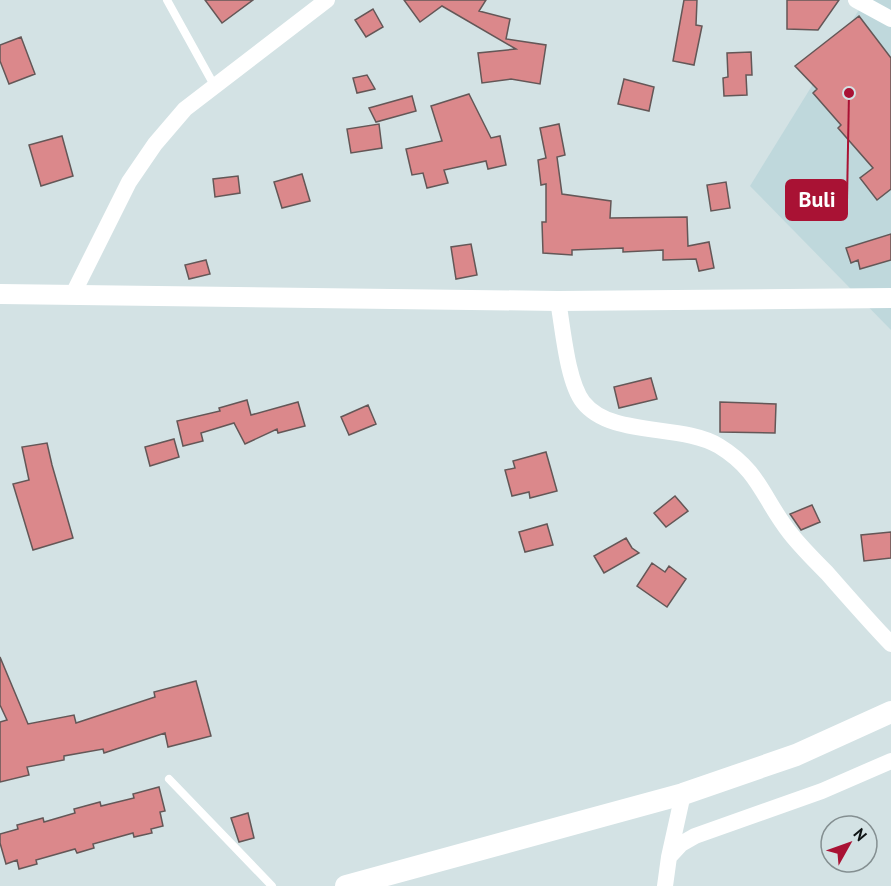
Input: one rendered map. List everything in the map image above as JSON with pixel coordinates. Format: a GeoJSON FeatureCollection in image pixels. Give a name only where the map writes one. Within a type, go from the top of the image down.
{"type":"FeatureCollection","features":[{"type":"Feature","properties":{"kind":"main road"},"geometry":{"type":"LineString","coordinates":[[346,886],[683,794],[796,755],[891,712]]}},
{"type":"Feature","properties":{"kind":"street"},"geometry":{"type":"LineString","coordinates":[[73,294],[129,183],[155,144],[185,110],[214,85],[327,0]]}},
{"type":"Feature","properties":{"kind":"street"},"geometry":{"type":"LineString","coordinates":[[856,0],[891,19]]}},
{"type":"Feature","properties":{"kind":"street"},"geometry":{"type":"LineString","coordinates":[[0,294],[558,301],[891,298]]}},
{"type":"Feature","properties":{"kind":"street"},"geometry":{"type":"LineString","coordinates":[[558,301],[573,384],[584,403],[601,416],[620,424],[692,435],[717,445],[741,461],[761,485],[790,533],[891,644]]}},
{"type":"Feature","properties":{"kind":"street"},"geometry":{"type":"LineString","coordinates":[[669,857],[681,844],[695,836],[822,791],[891,761]]}},
{"type":"Feature","properties":{"kind":"street"},"geometry":{"type":"LineString","coordinates":[[665,886],[683,794]]}},
{"type":"Feature","properties":{"kind":"lane"},"geometry":{"type":"LineString","coordinates":[[167,0],[214,85]]}},
{"type":"Feature","properties":{"kind":"lane"},"geometry":{"type":"LineString","coordinates":[[169,779],[272,886]]}},
{"type":"Feature","properties":{"kind":"shaded area"},"geometry":{"type":"Polygon","coordinates":[[[865,0],[891,0],[891,330],[750,186],[865,0]]]}},
{"type":"Feature","properties":{"kind":"building"},"geometry":{"type":"Polygon","coordinates":[[[205,0],[253,0],[222,23],[205,0]]]}},
{"type":"Feature","properties":{"kind":"building"},"geometry":{"type":"Polygon","coordinates":[[[404,0],[486,0],[479,11],[510,19],[506,39],[546,45],[540,84],[511,79],[482,83],[478,53],[516,49],[442,6],[420,22],[404,0]]]}},
{"type":"Feature","properties":{"kind":"building"},"geometry":{"type":"Polygon","coordinates":[[[684,0],[697,0],[696,25],[702,26],[694,65],[673,61],[684,0]]]}},
{"type":"Feature","properties":{"kind":"building"},"geometry":{"type":"Polygon","coordinates":[[[787,0],[839,0],[818,30],[787,29],[787,0]]]}},
{"type":"Feature","properties":{"kind":"building"},"geometry":{"type":"Polygon","coordinates":[[[373,9],[383,27],[366,37],[355,20],[373,9]]]}},
{"type":"Feature","properties":{"kind":"building"},"geometry":{"type":"Polygon","coordinates":[[[859,16],[891,58],[891,189],[877,200],[860,178],[873,168],[838,128],[841,125],[813,93],[817,89],[795,66],[859,16]]]}},
{"type":"Feature","properties":{"kind":"building"},"geometry":{"type":"Polygon","coordinates":[[[21,37],[35,74],[9,84],[0,61],[0,45],[21,37]]]}},
{"type":"Feature","properties":{"kind":"building"},"geometry":{"type":"Polygon","coordinates":[[[751,52],[752,75],[746,75],[747,95],[724,96],[723,78],[728,77],[727,53],[751,52]]]}},
{"type":"Feature","properties":{"kind":"building"},"geometry":{"type":"Polygon","coordinates":[[[367,75],[375,89],[357,93],[353,78],[367,75]]]}},
{"type":"Feature","properties":{"kind":"building"},"geometry":{"type":"Polygon","coordinates":[[[624,79],[654,87],[649,111],[618,104],[624,79]]]}},
{"type":"Feature","properties":{"kind":"building"},"geometry":{"type":"Polygon","coordinates":[[[469,94],[491,138],[500,136],[506,165],[488,169],[486,161],[444,170],[448,183],[427,188],[423,173],[412,175],[406,149],[442,141],[431,106],[469,94]]]}},
{"type":"Feature","properties":{"kind":"building"},"geometry":{"type":"Polygon","coordinates":[[[412,96],[416,111],[376,122],[369,108],[412,96]]]}},
{"type":"Feature","properties":{"kind":"building"},"geometry":{"type":"Polygon","coordinates":[[[379,124],[382,148],[351,153],[347,129],[379,124]]]}},
{"type":"Feature","properties":{"kind":"building"},"geometry":{"type":"Polygon","coordinates":[[[559,124],[565,155],[557,157],[562,194],[611,201],[610,218],[687,217],[688,246],[709,242],[714,268],[699,271],[696,259],[663,260],[663,250],[623,252],[623,248],[572,250],[572,255],[543,253],[542,222],[546,222],[546,184],[541,185],[538,160],[546,158],[540,128],[559,124]]]}},
{"type":"Feature","properties":{"kind":"building"},"geometry":{"type":"Polygon","coordinates":[[[62,136],[73,176],[41,186],[29,145],[62,136]]]}},
{"type":"Feature","properties":{"kind":"building"},"geometry":{"type":"Polygon","coordinates":[[[302,174],[310,201],[282,208],[274,182],[302,174]]]}},
{"type":"Feature","properties":{"kind":"building"},"geometry":{"type":"Polygon","coordinates":[[[238,176],[240,193],[215,197],[213,179],[238,176]]]}},
{"type":"Feature","properties":{"kind":"building"},"geometry":{"type":"Polygon","coordinates":[[[726,182],[730,208],[711,211],[707,185],[726,182]]]}},
{"type":"Feature","properties":{"kind":"building"},"geometry":{"type":"Polygon","coordinates":[[[891,234],[891,260],[860,269],[858,260],[851,263],[846,248],[891,234]]]}},
{"type":"Feature","properties":{"kind":"building"},"geometry":{"type":"Polygon","coordinates":[[[471,244],[477,275],[456,279],[451,247],[471,244]]]}},
{"type":"Feature","properties":{"kind":"building"},"geometry":{"type":"Polygon","coordinates":[[[206,260],[210,274],[189,279],[185,265],[206,260]]]}},
{"type":"Feature","properties":{"kind":"building"},"geometry":{"type":"Polygon","coordinates":[[[651,378],[657,399],[619,408],[614,387],[651,378]]]}},
{"type":"Feature","properties":{"kind":"building"},"geometry":{"type":"Polygon","coordinates":[[[247,400],[251,415],[298,402],[305,426],[278,433],[277,429],[245,444],[234,423],[201,433],[203,441],[183,446],[177,421],[220,411],[219,408],[247,400]]]}},
{"type":"Feature","properties":{"kind":"building"},"geometry":{"type":"Polygon","coordinates":[[[720,402],[776,404],[775,433],[720,432],[720,402]]]}},
{"type":"Feature","properties":{"kind":"building"},"geometry":{"type":"Polygon","coordinates":[[[368,405],[376,424],[349,435],[341,417],[368,405]]]}},
{"type":"Feature","properties":{"kind":"building"},"geometry":{"type":"Polygon","coordinates":[[[174,439],[179,457],[150,466],[145,447],[174,439]]]}},
{"type":"Feature","properties":{"kind":"building"},"geometry":{"type":"Polygon","coordinates":[[[47,443],[73,538],[33,550],[13,484],[29,480],[22,447],[47,443]]]}},
{"type":"Feature","properties":{"kind":"building"},"geometry":{"type":"Polygon","coordinates":[[[546,452],[557,491],[530,498],[529,492],[512,496],[505,470],[515,468],[513,461],[546,452]]]}},
{"type":"Feature","properties":{"kind":"building"},"geometry":{"type":"Polygon","coordinates":[[[675,496],[688,511],[666,527],[654,513],[675,496]]]}},
{"type":"Feature","properties":{"kind":"building"},"geometry":{"type":"Polygon","coordinates":[[[812,505],[820,522],[801,530],[790,514],[812,505]]]}},
{"type":"Feature","properties":{"kind":"building"},"geometry":{"type":"Polygon","coordinates":[[[547,524],[553,545],[525,552],[519,532],[547,524]]]}},
{"type":"Feature","properties":{"kind":"building"},"geometry":{"type":"Polygon","coordinates":[[[891,532],[891,558],[864,561],[861,535],[891,532]]]}},
{"type":"Feature","properties":{"kind":"building"},"geometry":{"type":"Polygon","coordinates":[[[626,538],[632,548],[639,553],[604,573],[594,556],[626,538]]]}},
{"type":"Feature","properties":{"kind":"building"},"geometry":{"type":"Polygon","coordinates":[[[652,563],[665,572],[669,566],[686,579],[667,607],[637,586],[652,563]]]}},
{"type":"Feature","properties":{"kind":"building"},"geometry":{"type":"Polygon","coordinates":[[[0,657],[28,724],[74,715],[76,723],[155,697],[154,692],[196,681],[211,736],[168,747],[165,733],[104,753],[103,749],[64,756],[64,760],[27,767],[29,775],[0,782],[0,722],[7,720],[0,705],[0,657]]]}},
{"type":"Feature","properties":{"kind":"building"},"geometry":{"type":"Polygon","coordinates":[[[159,787],[165,811],[160,812],[163,826],[151,829],[152,833],[134,837],[133,833],[93,844],[94,848],[77,853],[75,849],[36,860],[37,864],[19,869],[17,860],[6,864],[0,834],[18,829],[17,825],[43,818],[44,822],[75,813],[74,809],[100,802],[101,806],[134,798],[133,794],[159,787]]]}},
{"type":"Feature","properties":{"kind":"building"},"geometry":{"type":"Polygon","coordinates":[[[248,813],[254,838],[239,842],[231,818],[248,813]]]}},
{"type":"Feature","properties":{"kind":"place","name":"Buli"},"geometry":{"type":"Point","coordinates":[849,93]}}]}
